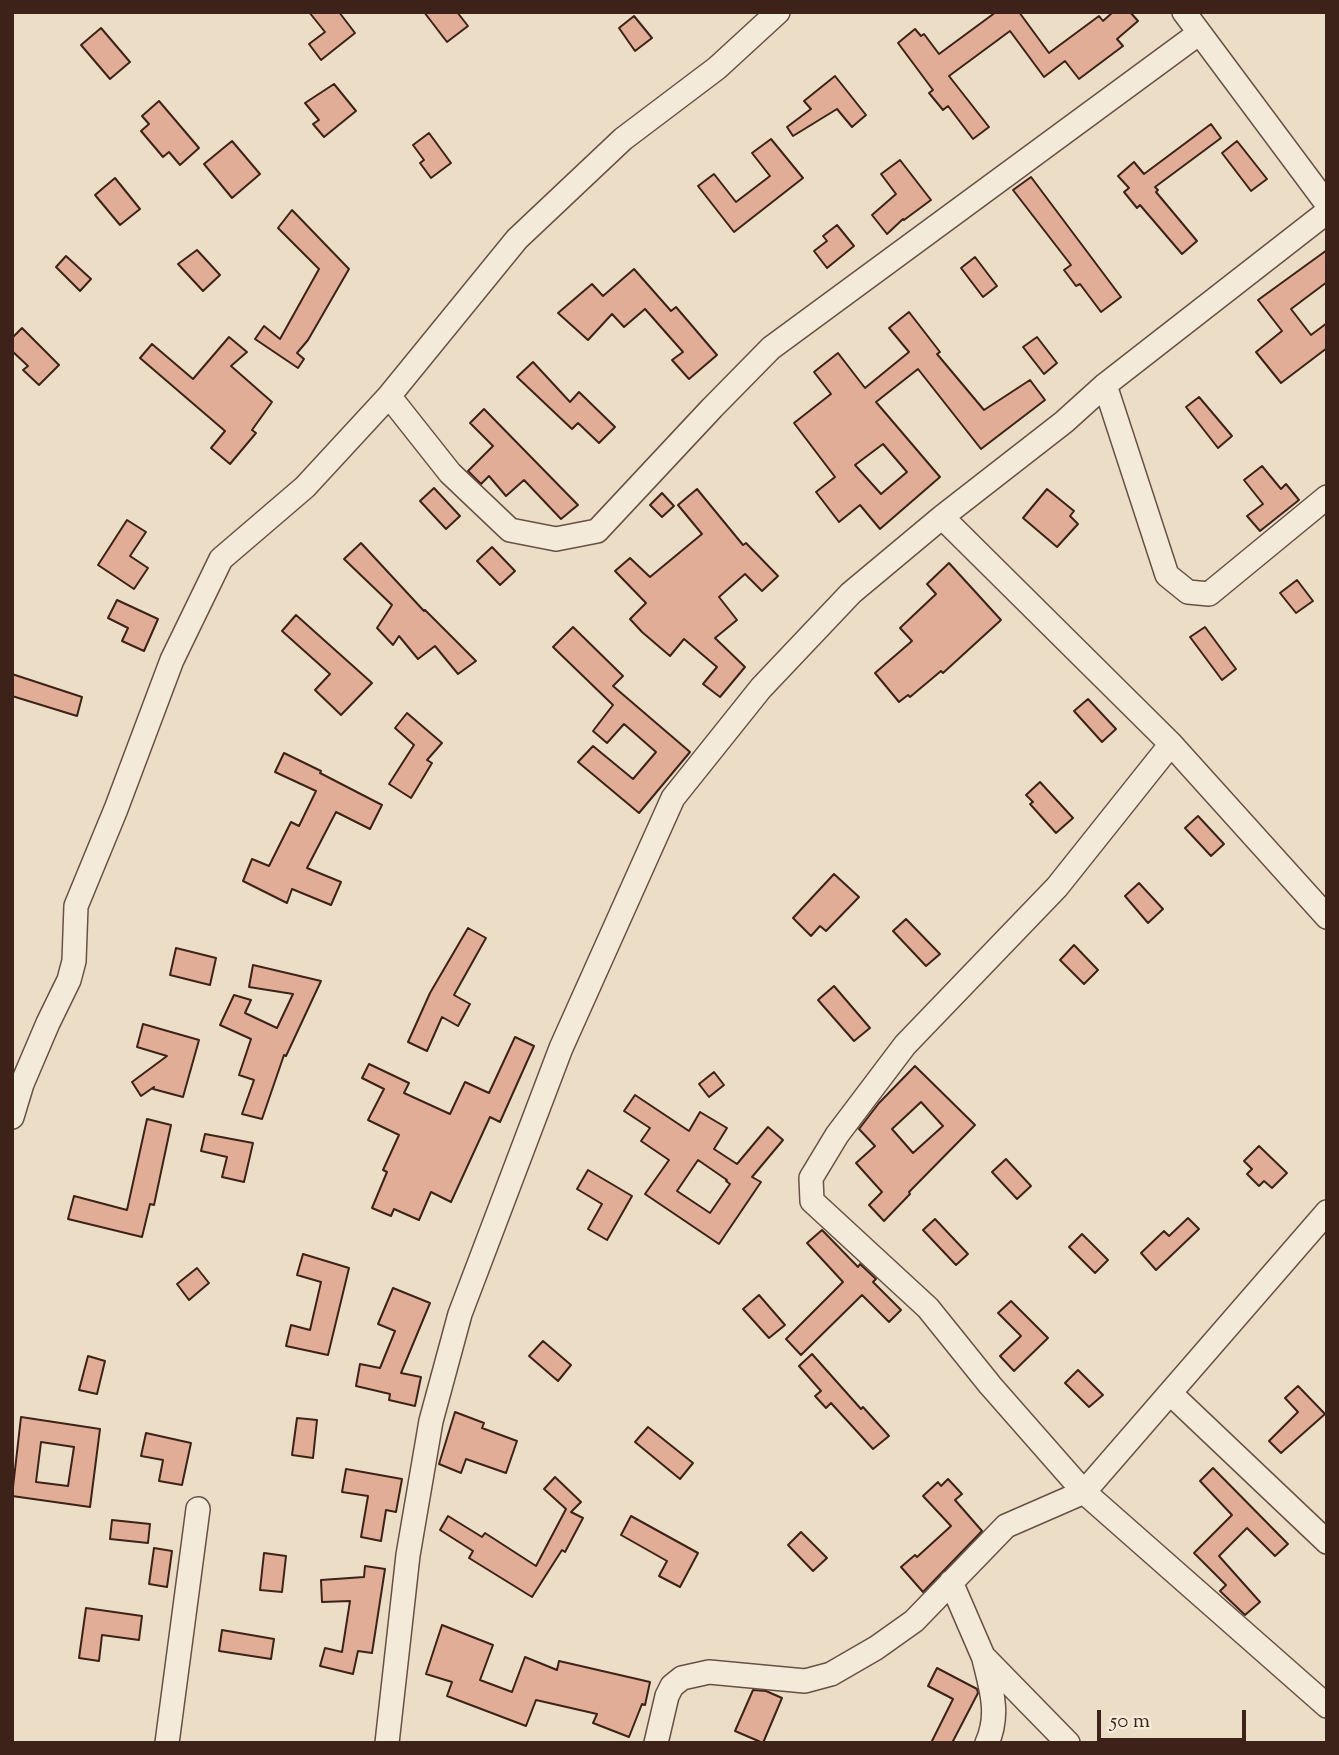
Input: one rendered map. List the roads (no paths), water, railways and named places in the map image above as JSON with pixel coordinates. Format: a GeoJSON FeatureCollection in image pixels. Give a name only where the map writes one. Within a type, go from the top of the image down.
{"type":"FeatureCollection","features":[{"type":"Feature","properties":{"kind":"street"},"geometry":{"type":"LineString","coordinates":[[12,1117],[22,1084],[69,980],[74,961],[76,906],[173,660],[221,559],[305,487],[389,396],[517,239],[623,139],[717,68],[778,12]]}},
{"type":"Feature","properties":{"kind":"street"},"geometry":{"type":"LineString","coordinates":[[1184,12],[1327,204]]}},
{"type":"Feature","properties":{"kind":"street"},"geometry":{"type":"LineString","coordinates":[[389,396],[450,473],[510,530],[556,539],[597,531],[771,348],[1198,34]]}},
{"type":"Feature","properties":{"kind":"street"},"geometry":{"type":"LineString","coordinates":[[387,1743],[408,1555],[431,1421],[460,1314],[561,1048],[673,798],[761,688],[850,593],[1064,422],[1105,385],[1327,212]]}},
{"type":"Feature","properties":{"kind":"street"},"geometry":{"type":"LineString","coordinates":[[1105,385],[1167,575],[1188,592],[1209,594],[1327,497]]}},
{"type":"Feature","properties":{"kind":"street"},"geometry":{"type":"LineString","coordinates":[[942,517],[1171,744],[1327,917]]}},
{"type":"Feature","properties":{"kind":"street"},"geometry":{"type":"LineString","coordinates":[[1171,744],[1057,887],[905,1045],[837,1135],[811,1178],[812,1201],[928,1308],[990,1385],[1084,1492],[1327,1706]]}},
{"type":"Feature","properties":{"kind":"street"},"geometry":{"type":"LineString","coordinates":[[656,1743],[667,1696],[672,1686],[682,1678],[709,1672],[805,1681],[831,1674],[876,1648],[914,1621],[1006,1526],[1084,1492],[1327,1212]]}},
{"type":"Feature","properties":{"kind":"street"},"geometry":{"type":"LineString","coordinates":[[1170,1393],[1327,1542]]}},
{"type":"Feature","properties":{"kind":"street"},"geometry":{"type":"LineString","coordinates":[[167,1743],[198,1509]]}},
{"type":"Feature","properties":{"kind":"street"},"geometry":{"type":"LineString","coordinates":[[951,1582],[983,1656],[995,1701],[994,1728],[987,1743]]}},
{"type":"Feature","properties":{"kind":"street"},"geometry":{"type":"LineString","coordinates":[[983,1656],[1069,1743]]}}]}
